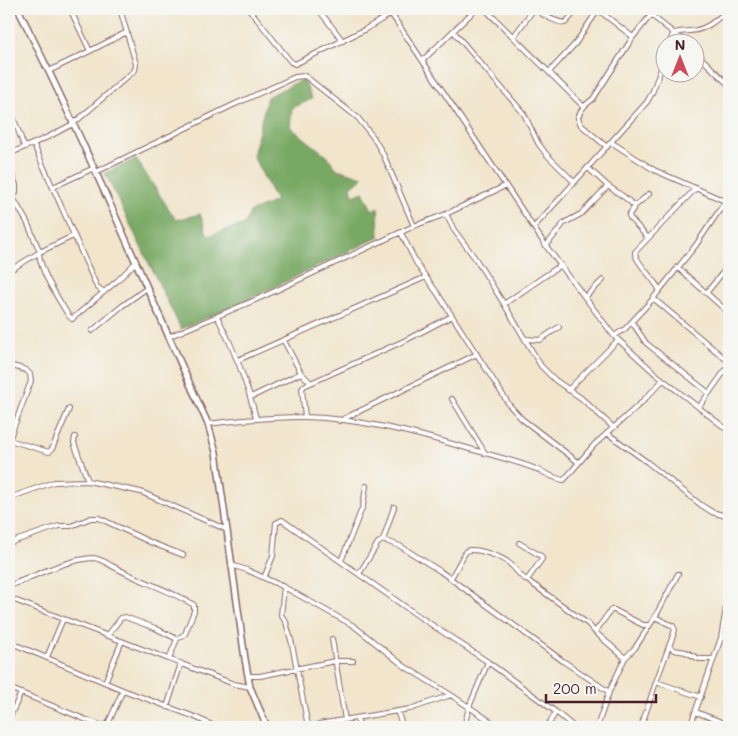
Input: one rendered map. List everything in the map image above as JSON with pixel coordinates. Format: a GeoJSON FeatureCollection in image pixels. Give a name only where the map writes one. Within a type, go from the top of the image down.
{"type":"FeatureCollection","features":[{"type":"Feature","properties":{"kind":"main road"},"geometry":{"type":"LineString","coordinates":[[18,9],[95,170],[208,424],[216,452],[225,529],[250,687],[267,727]]}},
{"type":"Feature","properties":{"kind":"street"},"geometry":{"type":"LineString","coordinates":[[70,9],[90,52]]}},
{"type":"Feature","properties":{"kind":"street"},"geometry":{"type":"LineString","coordinates":[[9,154],[72,124],[136,68],[120,9]]}},
{"type":"Feature","properties":{"kind":"street"},"geometry":{"type":"LineString","coordinates":[[249,9],[293,64],[343,41],[399,9]]}},
{"type":"Feature","properties":{"kind":"street"},"geometry":{"type":"LineString","coordinates":[[318,9],[343,41]]}},
{"type":"Feature","properties":{"kind":"street"},"geometry":{"type":"LineString","coordinates":[[388,9],[546,246],[614,336],[663,380],[729,431]]}},
{"type":"Feature","properties":{"kind":"street"},"geometry":{"type":"LineString","coordinates":[[422,60],[476,9]]}},
{"type":"Feature","properties":{"kind":"street"},"geometry":{"type":"LineString","coordinates":[[486,9],[583,106]]}},
{"type":"Feature","properties":{"kind":"street"},"geometry":{"type":"LineString","coordinates":[[514,36],[534,9],[550,19],[563,23],[566,23],[578,9]]}},
{"type":"Feature","properties":{"kind":"street"},"geometry":{"type":"LineString","coordinates":[[550,71],[574,44],[597,9],[633,37]]}},
{"type":"Feature","properties":{"kind":"street"},"geometry":{"type":"LineString","coordinates":[[648,9],[651,15],[672,32]]}},
{"type":"Feature","properties":{"kind":"street"},"geometry":{"type":"LineString","coordinates":[[679,32],[712,25],[729,9]]}},
{"type":"Feature","properties":{"kind":"street"},"geometry":{"type":"LineString","coordinates":[[607,147],[578,118],[583,106],[593,99],[633,37],[651,15]]}},
{"type":"Feature","properties":{"kind":"street"},"geometry":{"type":"LineString","coordinates":[[453,31],[524,114],[538,144],[546,154],[574,182]]}},
{"type":"Feature","properties":{"kind":"street"},"geometry":{"type":"LineString","coordinates":[[49,71],[127,32]]}},
{"type":"Feature","properties":{"kind":"street"},"geometry":{"type":"LineString","coordinates":[[706,63],[729,86]]}},
{"type":"Feature","properties":{"kind":"street"},"geometry":{"type":"LineString","coordinates":[[53,188],[295,77],[305,76],[358,118],[373,137],[383,154],[414,226]]}},
{"type":"Feature","properties":{"kind":"street"},"geometry":{"type":"LineString","coordinates":[[534,227],[647,102],[656,82]]}},
{"type":"Feature","properties":{"kind":"street"},"geometry":{"type":"LineString","coordinates":[[9,106],[24,146]]}},
{"type":"Feature","properties":{"kind":"street"},"geometry":{"type":"LineString","coordinates":[[611,142],[654,170],[725,201]]}},
{"type":"Feature","properties":{"kind":"street"},"geometry":{"type":"LineString","coordinates":[[24,146],[34,145],[73,236],[98,287],[104,292]]}},
{"type":"Feature","properties":{"kind":"street"},"geometry":{"type":"LineString","coordinates":[[9,167],[17,188],[16,193],[11,197],[27,222],[39,253],[40,261],[71,318],[104,292],[136,262]]}},
{"type":"Feature","properties":{"kind":"street"},"geometry":{"type":"LineString","coordinates":[[588,168],[635,206]]}},
{"type":"Feature","properties":{"kind":"street"},"geometry":{"type":"LineString","coordinates":[[168,337],[505,186]]}},
{"type":"Feature","properties":{"kind":"street"},"geometry":{"type":"LineString","coordinates":[[546,246],[564,223],[581,214],[608,186]]}},
{"type":"Feature","properties":{"kind":"street"},"geometry":{"type":"LineString","coordinates":[[660,289],[635,257],[637,250],[696,188]]}},
{"type":"Feature","properties":{"kind":"street"},"geometry":{"type":"LineString","coordinates":[[648,238],[629,217],[635,206],[649,194]]}},
{"type":"Feature","properties":{"kind":"street"},"geometry":{"type":"LineString","coordinates":[[614,336],[632,322],[653,298],[696,245],[729,196]]}},
{"type":"Feature","properties":{"kind":"street"},"geometry":{"type":"LineString","coordinates":[[446,214],[454,230],[475,258],[526,339],[540,366],[568,390],[581,398],[613,427]]}},
{"type":"Feature","properties":{"kind":"street"},"geometry":{"type":"LineString","coordinates":[[400,232],[418,266],[514,411],[578,462]]}},
{"type":"Feature","properties":{"kind":"street"},"geometry":{"type":"LineString","coordinates":[[12,269],[73,236]]}},
{"type":"Feature","properties":{"kind":"street"},"geometry":{"type":"LineString","coordinates":[[504,304],[561,265]]}},
{"type":"Feature","properties":{"kind":"street"},"geometry":{"type":"LineString","coordinates":[[707,292],[729,265]]}},
{"type":"Feature","properties":{"kind":"street"},"geometry":{"type":"LineString","coordinates":[[677,267],[729,313]]}},
{"type":"Feature","properties":{"kind":"street"},"geometry":{"type":"LineString","coordinates":[[238,360],[426,276]]}},
{"type":"Feature","properties":{"kind":"street"},"geometry":{"type":"LineString","coordinates":[[585,297],[603,280]]}},
{"type":"Feature","properties":{"kind":"street"},"geometry":{"type":"LineString","coordinates":[[92,331],[147,288]]}},
{"type":"Feature","properties":{"kind":"street"},"geometry":{"type":"LineString","coordinates":[[653,298],[729,363],[699,407]]}},
{"type":"Feature","properties":{"kind":"street"},"geometry":{"type":"LineString","coordinates":[[217,316],[238,360],[256,418]]}},
{"type":"Feature","properties":{"kind":"street"},"geometry":{"type":"LineString","coordinates":[[304,418],[302,389],[304,386],[406,340],[452,316]]}},
{"type":"Feature","properties":{"kind":"street"},"geometry":{"type":"LineString","coordinates":[[632,322],[646,343],[709,393]]}},
{"type":"Feature","properties":{"kind":"street"},"geometry":{"type":"LineString","coordinates":[[526,339],[540,340],[559,327]]}},
{"type":"Feature","properties":{"kind":"street"},"geometry":{"type":"LineString","coordinates":[[568,390],[618,340]]}},
{"type":"Feature","properties":{"kind":"street"},"geometry":{"type":"LineString","coordinates":[[284,341],[301,373],[310,382]]}},
{"type":"Feature","properties":{"kind":"street"},"geometry":{"type":"LineString","coordinates":[[339,421],[477,354]]}},
{"type":"Feature","properties":{"kind":"street"},"geometry":{"type":"LineString","coordinates":[[9,365],[26,370],[30,374],[31,381],[9,440],[49,452],[69,409]]}},
{"type":"Feature","properties":{"kind":"street"},"geometry":{"type":"LineString","coordinates":[[251,397],[278,386],[301,373]]}},
{"type":"Feature","properties":{"kind":"street"},"geometry":{"type":"LineString","coordinates":[[208,424],[256,418],[304,418],[339,421],[410,433],[485,453],[536,469],[562,480],[566,478],[578,462],[606,433],[641,403],[663,380]]}},
{"type":"Feature","properties":{"kind":"street"},"geometry":{"type":"LineString","coordinates":[[452,399],[485,453]]}},
{"type":"Feature","properties":{"kind":"street"},"geometry":{"type":"LineString","coordinates":[[606,433],[647,462],[701,505],[712,512],[729,517]]}},
{"type":"Feature","properties":{"kind":"street"},"geometry":{"type":"LineString","coordinates":[[75,437],[74,443],[88,481]]}},
{"type":"Feature","properties":{"kind":"street"},"geometry":{"type":"LineString","coordinates":[[9,498],[54,482],[88,481],[148,494],[225,529]]}},
{"type":"Feature","properties":{"kind":"street"},"geometry":{"type":"LineString","coordinates":[[341,561],[363,506],[366,486]]}},
{"type":"Feature","properties":{"kind":"street"},"geometry":{"type":"LineString","coordinates":[[359,574],[378,543],[382,540],[394,507]]}},
{"type":"Feature","properties":{"kind":"street"},"geometry":{"type":"LineString","coordinates":[[9,543],[58,526],[71,526],[88,519],[99,518],[152,543],[183,555]]}},
{"type":"Feature","properties":{"kind":"street"},"geometry":{"type":"LineString","coordinates":[[264,578],[272,560],[276,523],[280,520],[488,662],[574,727]]}},
{"type":"Feature","properties":{"kind":"street"},"geometry":{"type":"LineString","coordinates":[[382,540],[400,546],[451,578],[563,661],[609,692]]}},
{"type":"Feature","properties":{"kind":"street"},"geometry":{"type":"LineString","coordinates":[[519,544],[542,556],[542,559],[527,580]]}},
{"type":"Feature","properties":{"kind":"street"},"geometry":{"type":"LineString","coordinates":[[451,578],[466,551],[470,549],[476,549],[509,563],[522,578],[588,624],[594,632],[625,658]]}},
{"type":"Feature","properties":{"kind":"street"},"geometry":{"type":"LineString","coordinates":[[9,586],[58,567],[80,560],[97,558],[194,605],[194,611],[185,634],[177,639],[168,659]]}},
{"type":"Feature","properties":{"kind":"street"},"geometry":{"type":"LineString","coordinates":[[231,565],[247,570],[284,587],[354,626],[404,666],[499,727]]}},
{"type":"Feature","properties":{"kind":"street"},"geometry":{"type":"LineString","coordinates":[[597,727],[609,692],[625,658],[635,648],[650,625],[678,574]]}},
{"type":"Feature","properties":{"kind":"street"},"geometry":{"type":"LineString","coordinates":[[284,587],[281,615],[286,622],[292,644],[309,725],[313,727],[410,709],[451,695]]}},
{"type":"Feature","properties":{"kind":"street"},"geometry":{"type":"LineString","coordinates":[[690,727],[721,638],[729,590]]}},
{"type":"Feature","properties":{"kind":"street"},"geometry":{"type":"LineString","coordinates":[[9,598],[234,684],[250,687]]}},
{"type":"Feature","properties":{"kind":"street"},"geometry":{"type":"LineString","coordinates":[[594,632],[611,610],[643,625],[650,625]]}},
{"type":"Feature","properties":{"kind":"street"},"geometry":{"type":"LineString","coordinates":[[107,636],[121,618],[125,617],[177,639]]}},
{"type":"Feature","properties":{"kind":"street"},"geometry":{"type":"LineString","coordinates":[[641,727],[674,634],[674,628],[655,617]]}},
{"type":"Feature","properties":{"kind":"street"},"geometry":{"type":"LineString","coordinates":[[47,657],[63,619]]}},
{"type":"Feature","properties":{"kind":"street"},"geometry":{"type":"LineString","coordinates":[[332,639],[345,720]]}},
{"type":"Feature","properties":{"kind":"street"},"geometry":{"type":"LineString","coordinates":[[105,682],[122,641]]}},
{"type":"Feature","properties":{"kind":"street"},"geometry":{"type":"LineString","coordinates":[[9,642],[216,727]]}},
{"type":"Feature","properties":{"kind":"street"},"geometry":{"type":"LineString","coordinates":[[669,646],[674,650],[686,652],[699,660],[713,659]]}},
{"type":"Feature","properties":{"kind":"street"},"geometry":{"type":"LineString","coordinates":[[248,676],[260,676],[335,661],[353,661]]}},
{"type":"Feature","properties":{"kind":"street"},"geometry":{"type":"LineString","coordinates":[[464,727],[469,707],[488,662]]}},
{"type":"Feature","properties":{"kind":"street"},"geometry":{"type":"LineString","coordinates":[[167,707],[181,663]]}},
{"type":"Feature","properties":{"kind":"street"},"geometry":{"type":"LineString","coordinates":[[656,682],[701,697]]}},
{"type":"Feature","properties":{"kind":"street"},"geometry":{"type":"LineString","coordinates":[[9,688],[104,726],[108,724]]}},
{"type":"Feature","properties":{"kind":"street"},"geometry":{"type":"LineString","coordinates":[[108,724],[123,690]]}},
{"type":"Feature","properties":{"kind":"street"},"geometry":{"type":"LineString","coordinates":[[9,719],[21,693]]}},
{"type":"Feature","properties":{"kind":"street"},"geometry":{"type":"LineString","coordinates":[[397,711],[403,727]]}},
{"type":"Feature","properties":{"kind":"street"},"geometry":{"type":"LineString","coordinates":[[547,727],[556,712]]}},
{"type":"Feature","properties":{"kind":"street"},"geometry":{"type":"LineString","coordinates":[[696,712],[729,725]]}},
{"type":"Feature","properties":{"kind":"street"},"geometry":{"type":"LineString","coordinates":[[356,718],[361,727]]}},
{"type":"Feature","properties":{"kind":"street"},"geometry":{"type":"LineString","coordinates":[[86,727],[89,720]]}},
{"type":"Feature","properties":{"kind":"street"},"geometry":{"type":"LineString","coordinates":[[486,727],[488,720]]}},
{"type":"Feature","properties":{"kind":"street"},"geometry":{"type":"LineString","coordinates":[[108,724],[112,727]]}},
{"type":"Feature","properties":{"kind":"green space"},"geometry":{"type":"Polygon","coordinates":[[[303,79],[312,99],[292,108],[290,127],[327,156],[337,169],[363,177],[351,187],[353,196],[363,192],[372,210],[378,208],[379,237],[181,329],[105,173],[136,159],[176,220],[200,214],[208,236],[245,224],[250,212],[276,201],[253,156],[267,97],[303,79]]]}}]}
